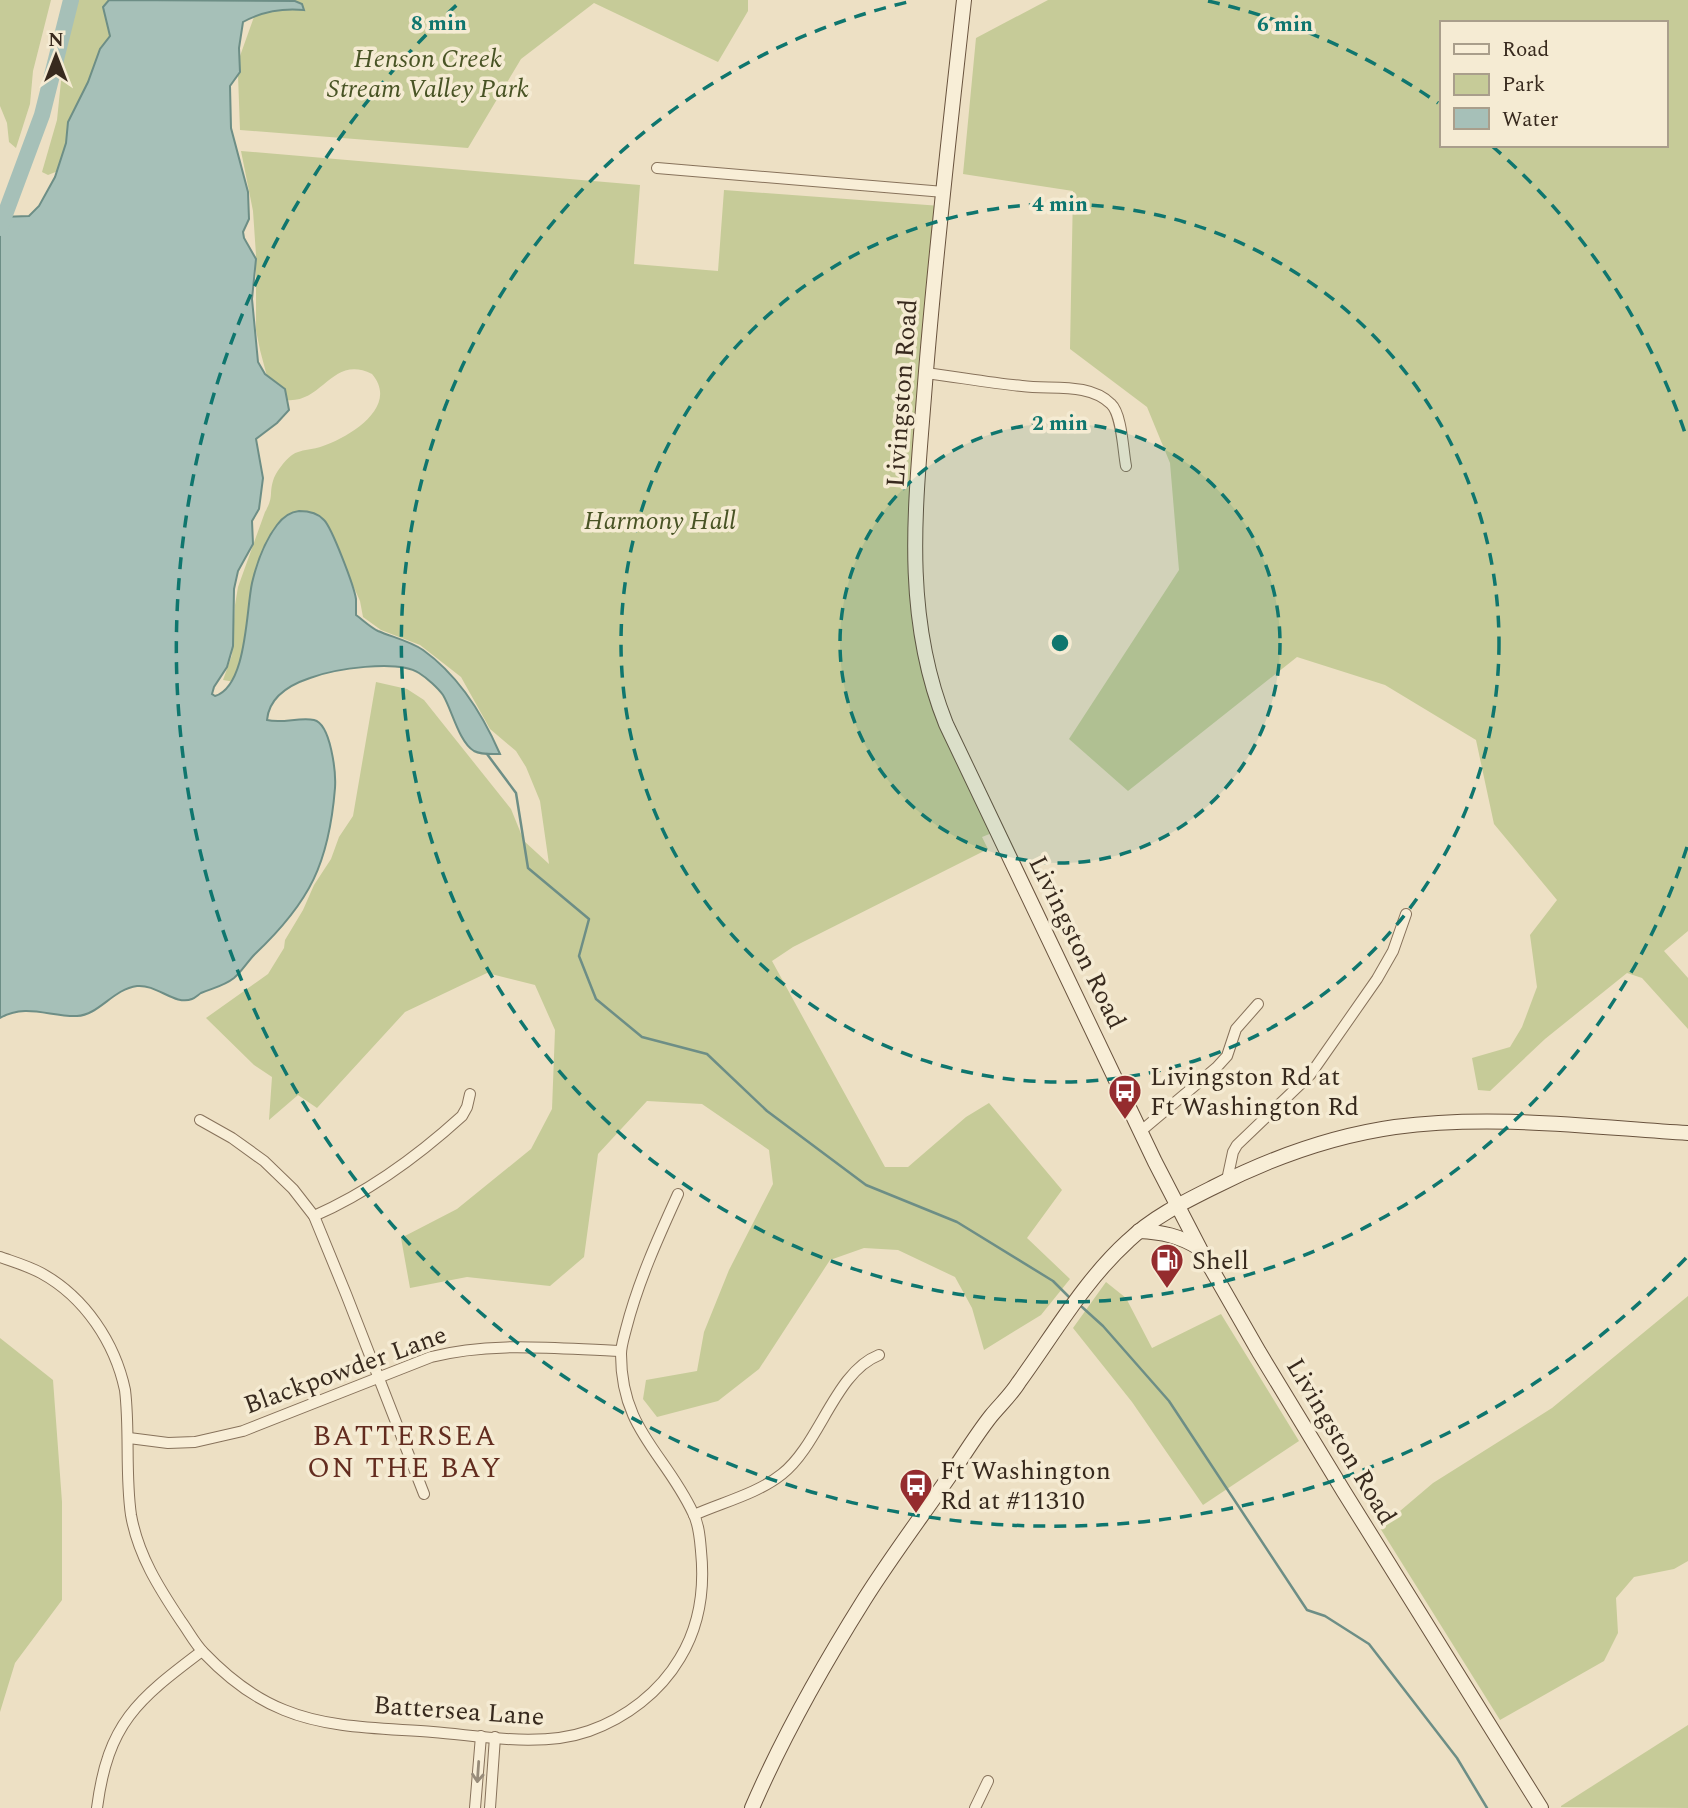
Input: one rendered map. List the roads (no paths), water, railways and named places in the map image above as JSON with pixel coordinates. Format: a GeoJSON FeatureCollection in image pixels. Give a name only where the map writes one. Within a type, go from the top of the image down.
{"type":"FeatureCollection","features":[{"type":"Feature","properties":{"kind":"main road","name":"Livingston Road"},"geometry":{"type":"LineString","coordinates":[[964,0],[926,373],[917,490],[915,574],[919,633],[930,682],[946,724],[1200,1249],[1337,1481],[1541,1808]]}},
{"type":"Feature","properties":{"kind":"main road"},"geometry":{"type":"LineString","coordinates":[[752,1808],[795,1719],[865,1598],[992,1414],[1018,1385],[1105,1264],[1139,1231],[1227,1180],[1322,1143],[1371,1131],[1422,1124],[1532,1123],[1688,1133]]}},
{"type":"Feature","properties":{"kind":"main road"},"geometry":{"type":"LineString","coordinates":[[1139,1231],[1161,1232],[1184,1239],[1200,1249]]}},
{"type":"Feature","properties":{"kind":"street"},"geometry":{"type":"LineString","coordinates":[[657,168],[944,192]]}},
{"type":"Feature","properties":{"kind":"street"},"geometry":{"type":"LineString","coordinates":[[926,373],[1024,387],[1082,390],[1101,397],[1117,412],[1126,466]]}},
{"type":"Feature","properties":{"kind":"street"},"geometry":{"type":"LineString","coordinates":[[1227,1180],[1237,1144],[1310,1075],[1388,960],[1406,914]]}},
{"type":"Feature","properties":{"kind":"street"},"geometry":{"type":"LineString","coordinates":[[1141,1130],[1217,1067],[1227,1056],[1236,1029],[1258,1004]]}},
{"type":"Feature","properties":{"kind":"street"},"geometry":{"type":"LineString","coordinates":[[314,1216],[373,1184],[415,1156],[462,1116],[470,1094]]}},
{"type":"Feature","properties":{"kind":"street"},"geometry":{"type":"LineString","coordinates":[[200,1120],[240,1143],[264,1161],[293,1189],[314,1216],[424,1494]]}},
{"type":"Feature","properties":{"kind":"street","name":"Battersea Lane"},"geometry":{"type":"LineString","coordinates":[[0,1257],[53,1280],[83,1307],[100,1328],[116,1358],[127,1400],[130,1500],[139,1544],[157,1585],[202,1651],[254,1695],[308,1718],[365,1727],[552,1739],[588,1731],[621,1716],[641,1702],[665,1679],[685,1649],[703,1598],[702,1563],[694,1515],[648,1446],[632,1416],[626,1397],[621,1351],[638,1286],[678,1194]]}},
{"type":"Feature","properties":{"kind":"street","name":"Blackpowder Lane"},"geometry":{"type":"LineString","coordinates":[[129,1438],[168,1443],[214,1439],[275,1420],[431,1357],[477,1348],[621,1351]]}},
{"type":"Feature","properties":{"kind":"street"},"geometry":{"type":"LineString","coordinates":[[694,1515],[756,1489],[782,1474],[810,1440],[853,1373],[868,1359],[879,1355]]}},
{"type":"Feature","properties":{"kind":"street"},"geometry":{"type":"LineString","coordinates":[[97,1808],[106,1759],[126,1720],[157,1686],[202,1651]]}},
{"type":"Feature","properties":{"kind":"street"},"geometry":{"type":"LineString","coordinates":[[475,1808],[481,1736]]}},
{"type":"Feature","properties":{"kind":"street"},"geometry":{"type":"LineString","coordinates":[[490,1808],[495,1737]]}},
{"type":"Feature","properties":{"kind":"street"},"geometry":{"type":"LineString","coordinates":[[975,1808],[988,1781]]}},
{"type":"Feature","properties":{"kind":"water"},"geometry":{"type":"Polygon","coordinates":[[[109,0],[295,1],[302,4],[304,10],[272,12],[243,22],[239,48],[240,72],[230,86],[231,128],[248,192],[249,219],[243,232],[256,259],[252,299],[258,362],[265,374],[285,389],[289,410],[256,439],[263,478],[259,509],[252,521],[253,544],[238,571],[234,589],[233,646],[227,667],[212,694],[215,696],[226,689],[239,663],[252,583],[268,538],[286,515],[299,511],[309,512],[322,518],[328,525],[354,592],[356,615],[378,631],[418,647],[436,660],[468,697],[500,754],[480,753],[469,747],[443,695],[419,673],[409,669],[381,666],[349,669],[295,684],[276,698],[267,720],[308,719],[320,723],[331,750],[335,788],[322,860],[290,917],[234,978],[192,999],[179,1000],[152,988],[137,986],[128,988],[85,1015],[67,1016],[29,1011],[0,1018],[0,217],[29,216],[39,206],[55,177],[66,143],[68,122],[88,82],[100,49],[110,36],[103,7],[109,0]]]}},
{"type":"Feature","properties":{"kind":"waterway"},"geometry":{"type":"LineString","coordinates":[[0,228],[42,115],[71,0]]}},
{"type":"Feature","properties":{"kind":"waterway"},"geometry":{"type":"LineString","coordinates":[[487,754],[516,793],[528,868],[589,919],[579,956],[596,999],[642,1037],[707,1054],[767,1111],[866,1185],[957,1222],[1053,1281],[1069,1297]]}},
{"type":"Feature","properties":{"kind":"waterway"},"geometry":{"type":"LineString","coordinates":[[1082,1307],[1103,1326],[1169,1401],[1307,1610],[1325,1616],[1369,1644],[1457,1758],[1487,1808]]}},
{"type":"Feature","properties":{"kind":"place","name":"Livingston Rd at Ft Washington Rd"},"geometry":{"type":"Point","coordinates":[1125,1121]}},
{"type":"Feature","properties":{"kind":"place","name":"Shell"},"geometry":{"type":"Point","coordinates":[1167,1290]}},
{"type":"Feature","properties":{"kind":"place","name":"Ft Washington Rd at #11310"},"geometry":{"type":"Point","coordinates":[916,1515]}},
{"type":"Feature","properties":{"kind":"district","name":"BATTERSEA ON THE BAY"},"geometry":{"type":"Point","coordinates":[405,1451]}},
{"type":"Feature","properties":{"kind":"park label","name":"Henson Creek Stream Valley Park"},"geometry":{"type":"Point","coordinates":[428,73]}},
{"type":"Feature","properties":{"kind":"park label","name":"Harmony Hall"},"geometry":{"type":"Point","coordinates":[660,520]}}]}
